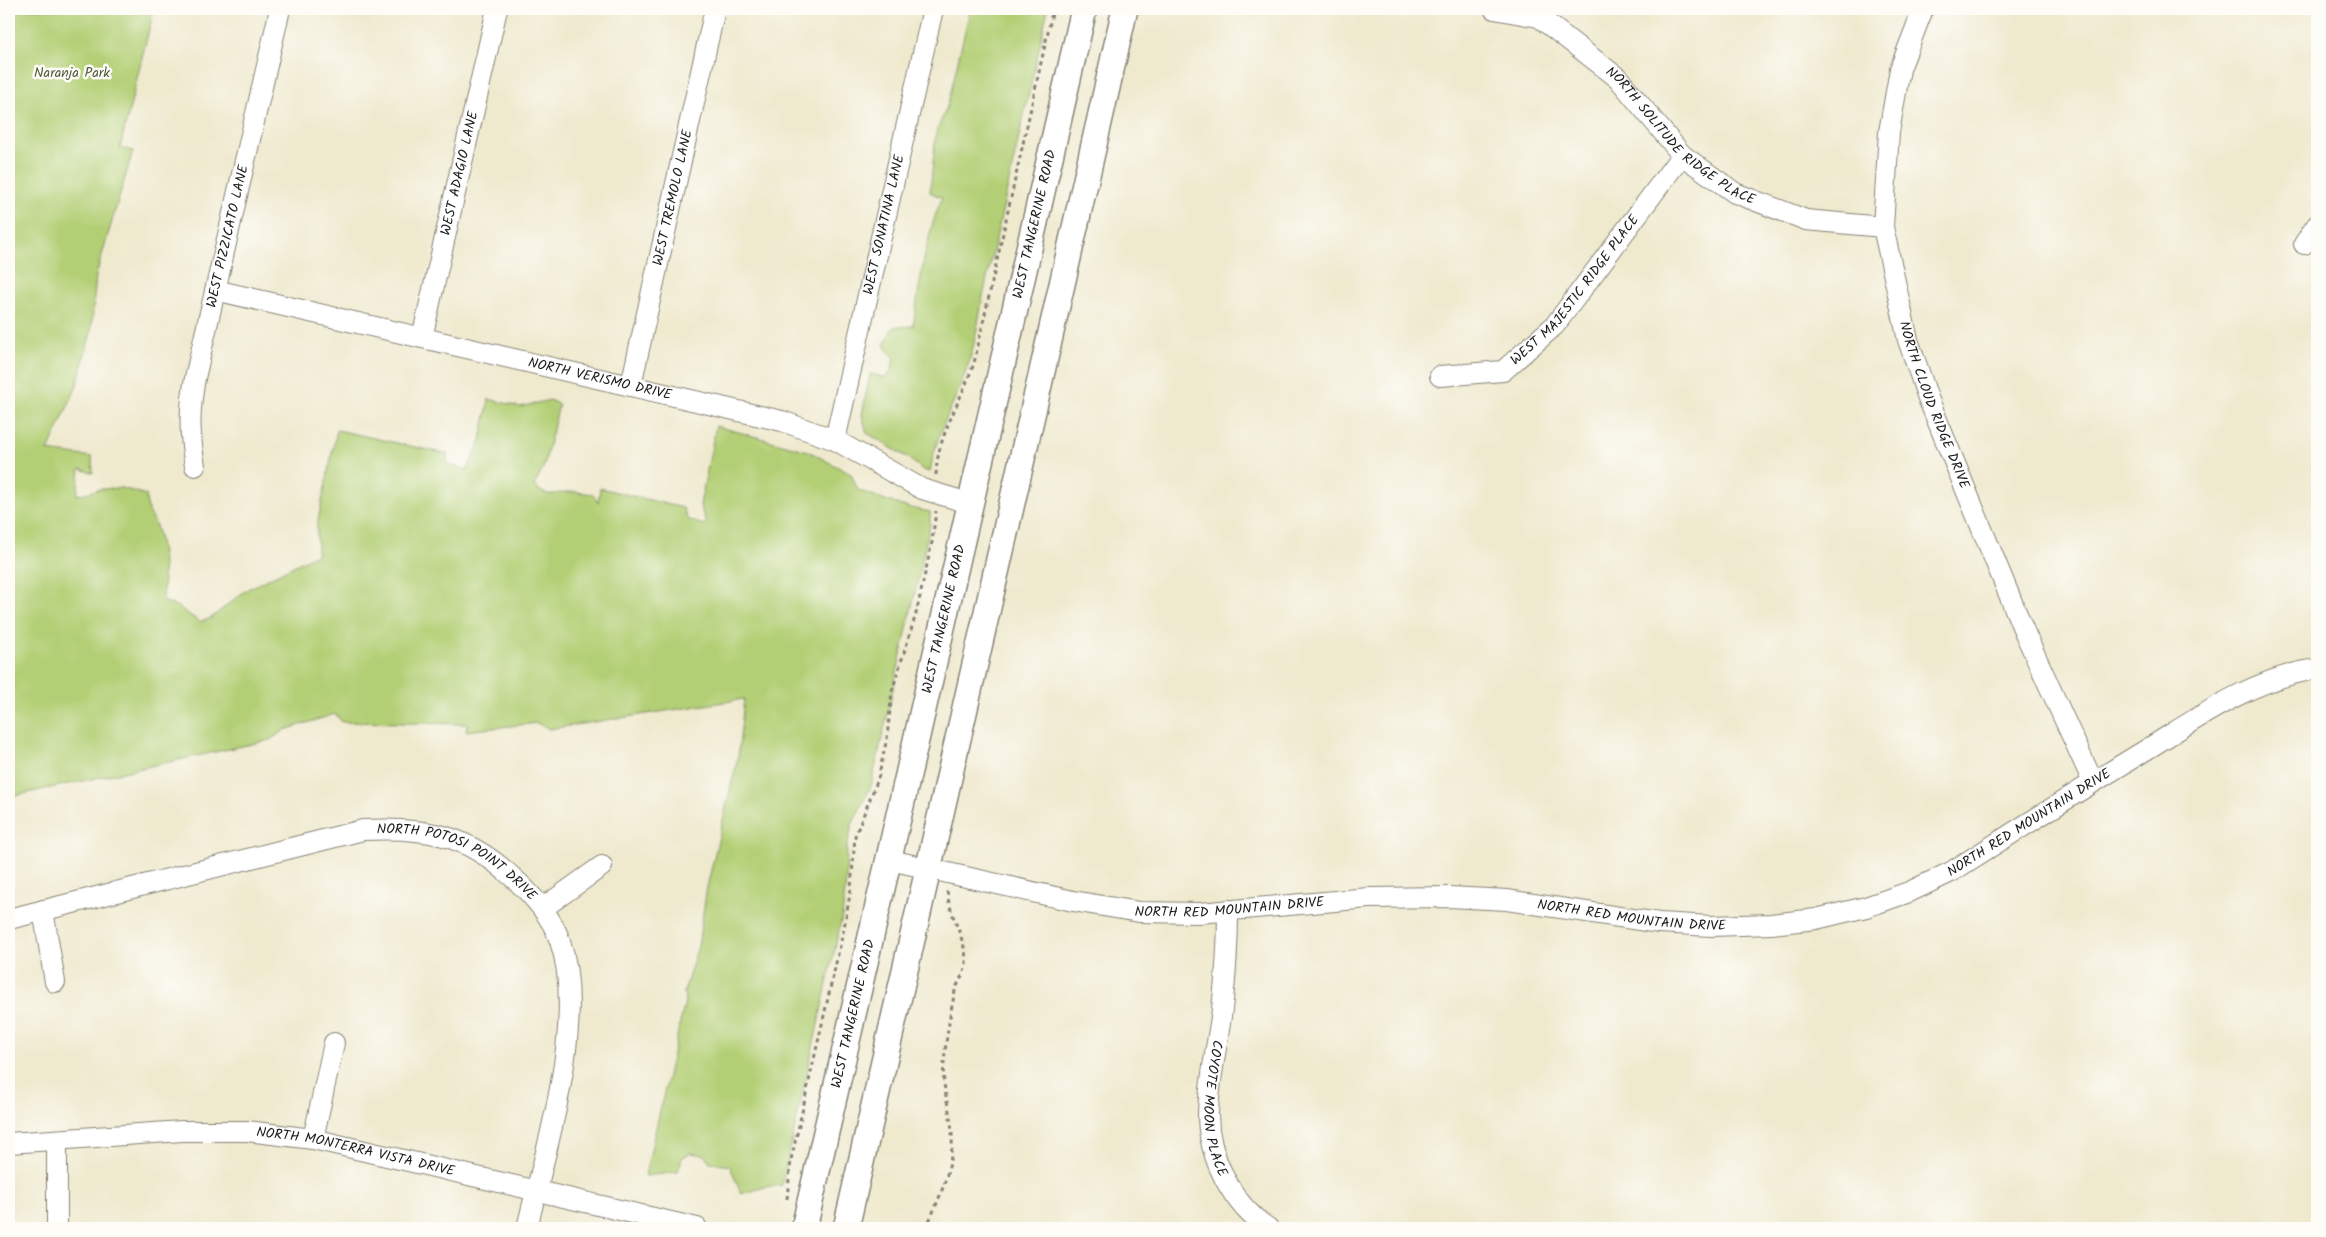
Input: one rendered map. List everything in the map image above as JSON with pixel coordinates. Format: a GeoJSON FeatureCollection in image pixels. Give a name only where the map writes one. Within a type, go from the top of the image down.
{"type":"FeatureCollection","features":[{"type":"Feature","properties":{"kind":"main road","name":"WEST TANGERINE ROAD"},"geometry":{"type":"LineString","coordinates":[[804,1228],[972,504],[1084,9]]}},
{"type":"Feature","properties":{"kind":"main road"},"geometry":{"type":"LineString","coordinates":[[846,1228],[937,871],[1125,9]]}},
{"type":"Feature","properties":{"kind":"street","name":"WEST PIZZICATO LANE"},"geometry":{"type":"LineString","coordinates":[[195,466],[190,442],[189,413],[215,290],[280,9]]}},
{"type":"Feature","properties":{"kind":"street","name":"WEST ADAGIO LANE"},"geometry":{"type":"LineString","coordinates":[[422,338],[497,9]]}},
{"type":"Feature","properties":{"kind":"street","name":"WEST TREMOLO LANE"},"geometry":{"type":"LineString","coordinates":[[631,385],[716,9]]}},
{"type":"Feature","properties":{"kind":"street","name":"WEST SONATINA LANE"},"geometry":{"type":"LineString","coordinates":[[835,440],[933,9]]}},
{"type":"Feature","properties":{"kind":"street","name":"NORTH SOLITUDE RIDGE PLACE"},"geometry":{"type":"LineString","coordinates":[[1494,9],[1539,17],[1563,35],[1618,78],[1682,155],[1735,194],[1806,220],[1883,227]]}},
{"type":"Feature","properties":{"kind":"street","name":"NORTH CLOUD RIDGE DRIVE"},"geometry":{"type":"LineString","coordinates":[[1923,9],[1900,69],[1889,132],[1883,227],[1908,340],[1928,398],[2024,631],[2093,782]]}},
{"type":"Feature","properties":{"kind":"street","name":"WEST MAJESTIC RIDGE PLACE"},"geometry":{"type":"LineString","coordinates":[[1440,376],[1503,371],[1555,324],[1682,155]]}},
{"type":"Feature","properties":{"kind":"street"},"geometry":{"type":"LineString","coordinates":[[2304,244],[2317,225]]}},
{"type":"Feature","properties":{"kind":"street","name":"NORTH VERISMO DRIVE"},"geometry":{"type":"LineString","coordinates":[[215,290],[782,421],[835,440],[922,489],[972,504]]}},
{"type":"Feature","properties":{"kind":"street","name":"NORTH RED MOUNTAIN DRIVE"},"geometry":{"type":"LineString","coordinates":[[890,860],[1113,908],[1159,913],[1228,910],[1369,898],[1450,897],[1507,900],[1659,923],[1711,926],[1771,924],[1816,919],[1875,904],[1910,892],[1951,872],[2093,782],[2238,695],[2289,675],[2317,669]]}},
{"type":"Feature","properties":{"kind":"street","name":"NORTH POTOSI POINT DRIVE"},"geometry":{"type":"LineString","coordinates":[[9,919],[364,830],[403,828],[442,836],[466,844],[490,857],[543,908],[560,941],[568,977],[569,1027],[560,1086],[526,1228]]}},
{"type":"Feature","properties":{"kind":"street"},"geometry":{"type":"LineString","coordinates":[[543,908],[602,866]]}},
{"type":"Feature","properties":{"kind":"street"},"geometry":{"type":"LineString","coordinates":[[43,910],[54,982]]}},
{"type":"Feature","properties":{"kind":"street","name":"COYOTE MOON PLACE"},"geometry":{"type":"LineString","coordinates":[[1228,910],[1225,986],[1210,1097],[1210,1133],[1226,1181],[1241,1204],[1268,1228]]}},
{"type":"Feature","properties":{"kind":"street"},"geometry":{"type":"LineString","coordinates":[[313,1139],[334,1043]]}},
{"type":"Feature","properties":{"kind":"street","name":"NORTH MONTERRA VISTA DRIVE"},"geometry":{"type":"LineString","coordinates":[[9,1143],[182,1131],[247,1131],[313,1139],[697,1228]]}},
{"type":"Feature","properties":{"kind":"street"},"geometry":{"type":"LineString","coordinates":[[57,1140],[57,1228]]}},
{"type":"Feature","properties":{"kind":"path"},"geometry":{"type":"LineString","coordinates":[[9,13],[15,9]]}},
{"type":"Feature","properties":{"kind":"path"},"geometry":{"type":"LineString","coordinates":[[936,478],[939,447],[975,359],[1053,9]]}},
{"type":"Feature","properties":{"kind":"path"},"geometry":{"type":"LineString","coordinates":[[787,1202],[791,1160],[844,928],[851,888],[855,836],[878,779],[886,738],[892,690],[918,604],[932,542],[936,510]]}},
{"type":"Feature","properties":{"kind":"path"},"geometry":{"type":"LineString","coordinates":[[926,1228],[943,1189],[952,1154],[952,1132],[944,1087],[944,1063],[954,996],[966,963],[962,940],[937,871]]}},
{"type":"Feature","properties":{"kind":"green space","name":"Naranja Park"},"geometry":{"type":"Polygon","coordinates":[[[9,9],[154,9],[120,148],[133,151],[96,275],[91,332],[76,388],[48,451],[92,457],[93,473],[80,469],[77,495],[101,489],[122,488],[146,495],[148,509],[157,529],[161,547],[163,601],[178,607],[200,622],[211,618],[246,590],[317,554],[317,525],[337,430],[447,454],[447,464],[467,470],[481,440],[489,399],[520,407],[550,400],[559,405],[543,469],[534,485],[544,493],[580,492],[593,494],[598,503],[600,488],[683,508],[687,519],[703,525],[706,522],[700,505],[716,426],[808,451],[851,474],[858,490],[902,506],[930,512],[930,525],[921,567],[871,786],[852,825],[847,846],[842,917],[782,1185],[765,1187],[741,1194],[730,1166],[710,1162],[704,1155],[690,1153],[682,1158],[678,1172],[645,1176],[685,1001],[684,992],[698,946],[707,887],[738,757],[744,699],[549,729],[537,723],[466,731],[467,724],[342,722],[335,714],[285,730],[270,740],[9,797],[9,9]]]}},
{"type":"Feature","properties":{"kind":"green space"},"geometry":{"type":"Polygon","coordinates":[[[970,9],[1048,9],[983,296],[972,353],[940,433],[930,472],[923,470],[908,458],[867,433],[862,415],[870,374],[885,377],[891,372],[894,357],[884,346],[893,327],[913,326],[927,245],[942,198],[930,192],[936,133],[948,104],[970,9]]]}}]}
